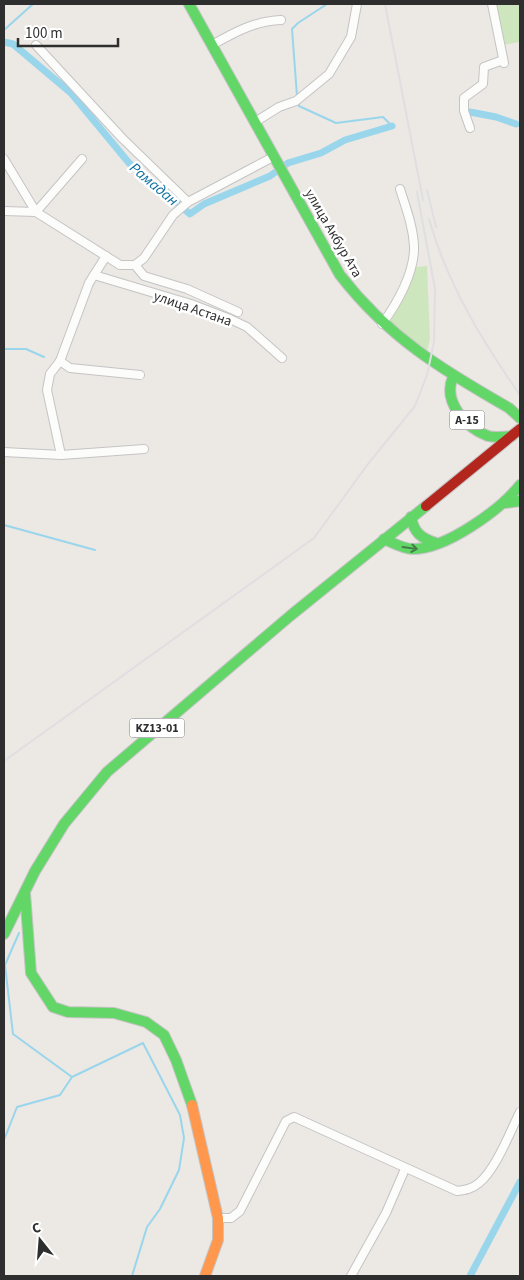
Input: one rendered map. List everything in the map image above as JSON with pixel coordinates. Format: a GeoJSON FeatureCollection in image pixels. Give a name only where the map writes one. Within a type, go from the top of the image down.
{"type":"FeatureCollection","features":[{"type":"Feature","properties":{"kind":"main road","name":"улица Акбур Ата"},"geometry":{"type":"LineString","coordinates":[[189,4],[340,275],[353,293],[382,324],[430,363],[509,408],[520,418]]}},
{"type":"Feature","properties":{"kind":"main road","name":"A-15"},"geometry":{"type":"LineString","coordinates":[[453,377],[448,383],[448,390],[461,414],[484,434],[497,437],[515,433]]}},
{"type":"Feature","properties":{"kind":"main road","name":"KZ13-01"},"geometry":{"type":"LineString","coordinates":[[4,934],[7,915],[25,891],[64,824],[84,798],[108,772],[203,689],[515,433]]}},
{"type":"Feature","properties":{"kind":"main road"},"geometry":{"type":"LineString","coordinates":[[384,539],[413,549],[427,547],[473,524],[504,502],[520,485]]}},
{"type":"Feature","properties":{"kind":"main road"},"geometry":{"type":"LineString","coordinates":[[504,502],[520,501]]}},
{"type":"Feature","properties":{"kind":"main road"},"geometry":{"type":"LineString","coordinates":[[411,517],[412,529],[417,536],[436,543]]}},
{"type":"Feature","properties":{"kind":"main road"},"geometry":{"type":"LineString","coordinates":[[25,891],[30,973],[53,1007],[68,1012],[114,1013],[146,1022],[164,1035],[189,1093],[218,1218],[218,1240],[205,1276]]}},
{"type":"Feature","properties":{"kind":"street"},"geometry":{"type":"LineString","coordinates":[[255,122],[279,107],[296,101],[329,74],[351,37],[357,4]]}},
{"type":"Feature","properties":{"kind":"street"},"geometry":{"type":"LineString","coordinates":[[470,128],[464,110],[464,98],[483,84],[484,67],[504,62],[492,4]]}},
{"type":"Feature","properties":{"kind":"street"},"geometry":{"type":"LineString","coordinates":[[212,45],[244,27],[266,21],[281,20]]}},
{"type":"Feature","properties":{"kind":"street"},"geometry":{"type":"LineString","coordinates":[[36,45],[122,138],[188,202]]}},
{"type":"Feature","properties":{"kind":"street"},"geometry":{"type":"LineString","coordinates":[[135,265],[144,258],[173,215],[188,202],[274,157]]}},
{"type":"Feature","properties":{"kind":"street"},"geometry":{"type":"LineString","coordinates":[[36,212],[82,159]]}},
{"type":"Feature","properties":{"kind":"street"},"geometry":{"type":"LineString","coordinates":[[4,160],[36,212]]}},
{"type":"Feature","properties":{"kind":"street"},"geometry":{"type":"LineString","coordinates":[[382,324],[392,310],[409,271],[414,248],[411,228],[400,189]]}},
{"type":"Feature","properties":{"kind":"street"},"geometry":{"type":"LineString","coordinates":[[4,211],[36,212]]}},
{"type":"Feature","properties":{"kind":"street","name":"улица Астана"},"geometry":{"type":"LineString","coordinates":[[36,212],[120,265],[135,265],[144,276],[187,289],[238,312]]}},
{"type":"Feature","properties":{"kind":"street"},"geometry":{"type":"LineString","coordinates":[[60,455],[47,390],[50,374],[60,361],[94,275],[106,256]]}},
{"type":"Feature","properties":{"kind":"street","name":"улица Астана"},"geometry":{"type":"LineString","coordinates":[[94,275],[191,304],[230,318],[247,327],[282,358]]}},
{"type":"Feature","properties":{"kind":"street"},"geometry":{"type":"LineString","coordinates":[[60,361],[70,368],[140,375]]}},
{"type":"Feature","properties":{"kind":"street"},"geometry":{"type":"LineString","coordinates":[[4,452],[60,455],[144,449]]}},
{"type":"Feature","properties":{"kind":"street"},"geometry":{"type":"LineString","coordinates":[[218,1218],[231,1218],[240,1211],[286,1121],[294,1117],[457,1191],[468,1190],[478,1184],[488,1173],[520,1112]]}},
{"type":"Feature","properties":{"kind":"street"},"geometry":{"type":"LineString","coordinates":[[351,1276],[386,1213],[405,1169]]}},
{"type":"Feature","properties":{"kind":"green space"},"geometry":{"type":"Polygon","coordinates":[[[496,4],[520,4],[520,42],[502,45],[496,4]]]}},
{"type":"Feature","properties":{"kind":"green space"},"geometry":{"type":"Polygon","coordinates":[[[427,266],[430,339],[427,351],[390,323],[416,267],[427,266]]]}},
{"type":"Feature","properties":{"kind":"waterway"},"geometry":{"type":"LineString","coordinates":[[4,30],[33,4]]}},
{"type":"Feature","properties":{"kind":"waterway"},"geometry":{"type":"LineString","coordinates":[[297,96],[292,29],[327,4]]}},
{"type":"Feature","properties":{"kind":"waterway","name":"Рамадан"},"geometry":{"type":"LineString","coordinates":[[4,42],[13,44],[71,93],[129,163],[190,214],[204,204],[270,176],[288,163],[321,153],[345,140],[392,126]]}},
{"type":"Feature","properties":{"kind":"waterway"},"geometry":{"type":"LineString","coordinates":[[299,103],[299,106],[336,123],[383,117],[392,126]]}},
{"type":"Feature","properties":{"kind":"waterway","name":"Рамадан"},"geometry":{"type":"LineString","coordinates":[[470,112],[496,117],[516,124]]}},
{"type":"Feature","properties":{"kind":"waterway"},"geometry":{"type":"LineString","coordinates":[[4,349],[26,349],[44,357]]}},
{"type":"Feature","properties":{"kind":"waterway"},"geometry":{"type":"LineString","coordinates":[[4,525],[95,550]]}},
{"type":"Feature","properties":{"kind":"waterway"},"geometry":{"type":"LineString","coordinates":[[19,933],[5,965],[13,1034],[72,1077]]}},
{"type":"Feature","properties":{"kind":"waterway"},"geometry":{"type":"LineString","coordinates":[[4,1140],[17,1107],[60,1095],[72,1077],[143,1043],[180,1115],[184,1138],[179,1170],[160,1209],[147,1227],[132,1276]]}},
{"type":"Feature","properties":{"kind":"waterway"},"geometry":{"type":"LineString","coordinates":[[470,1276],[520,1182]]}},
{"type":"Feature","properties":{"kind":"railway"},"geometry":{"type":"LineString","coordinates":[[385,4],[423,200]]}},
{"type":"Feature","properties":{"kind":"railway"},"geometry":{"type":"LineString","coordinates":[[427,190],[436,227]]}},
{"type":"Feature","properties":{"kind":"railway"},"geometry":{"type":"LineString","coordinates":[[4,761],[314,538],[368,464],[415,406],[427,375],[434,342],[435,289],[417,192]]}},
{"type":"Feature","properties":{"kind":"railway"},"geometry":{"type":"LineString","coordinates":[[429,219],[445,266],[467,311],[492,354],[520,395]]}},
{"type":"Feature","properties":{"kind":"traffic: fast"},"geometry":{"type":"LineString","coordinates":[[189,4],[340,275],[378,317],[417,350],[461,380],[509,408],[520,418]]}},
{"type":"Feature","properties":{"kind":"traffic: fast"},"geometry":{"type":"LineString","coordinates":[[453,377],[450,386],[453,404],[464,420],[488,436],[512,436]]}},
{"type":"Feature","properties":{"kind":"traffic: fast"},"geometry":{"type":"LineString","coordinates":[[384,539],[409,549],[441,543],[486,516],[520,485]]}},
{"type":"Feature","properties":{"kind":"traffic: fast"},"geometry":{"type":"LineString","coordinates":[[505,503],[520,501]]}},
{"type":"Feature","properties":{"kind":"traffic: fast"},"geometry":{"type":"LineString","coordinates":[[4,934],[35,871],[64,824],[107,772],[290,616],[426,506]]}},
{"type":"Feature","properties":{"kind":"traffic: fast"},"geometry":{"type":"LineString","coordinates":[[411,517],[416,531],[426,539],[436,543]]}},
{"type":"Feature","properties":{"kind":"traffic: fast"},"geometry":{"type":"LineString","coordinates":[[25,893],[31,973],[53,1007],[68,1012],[114,1013],[146,1022],[164,1035],[176,1060],[192,1105]]}},
{"type":"Feature","properties":{"kind":"traffic: slow"},"geometry":{"type":"LineString","coordinates":[[192,1105],[218,1218],[218,1240],[205,1276]]}},
{"type":"Feature","properties":{"kind":"traffic: jam"},"geometry":{"type":"LineString","coordinates":[[426,506],[520,429]]}}]}
